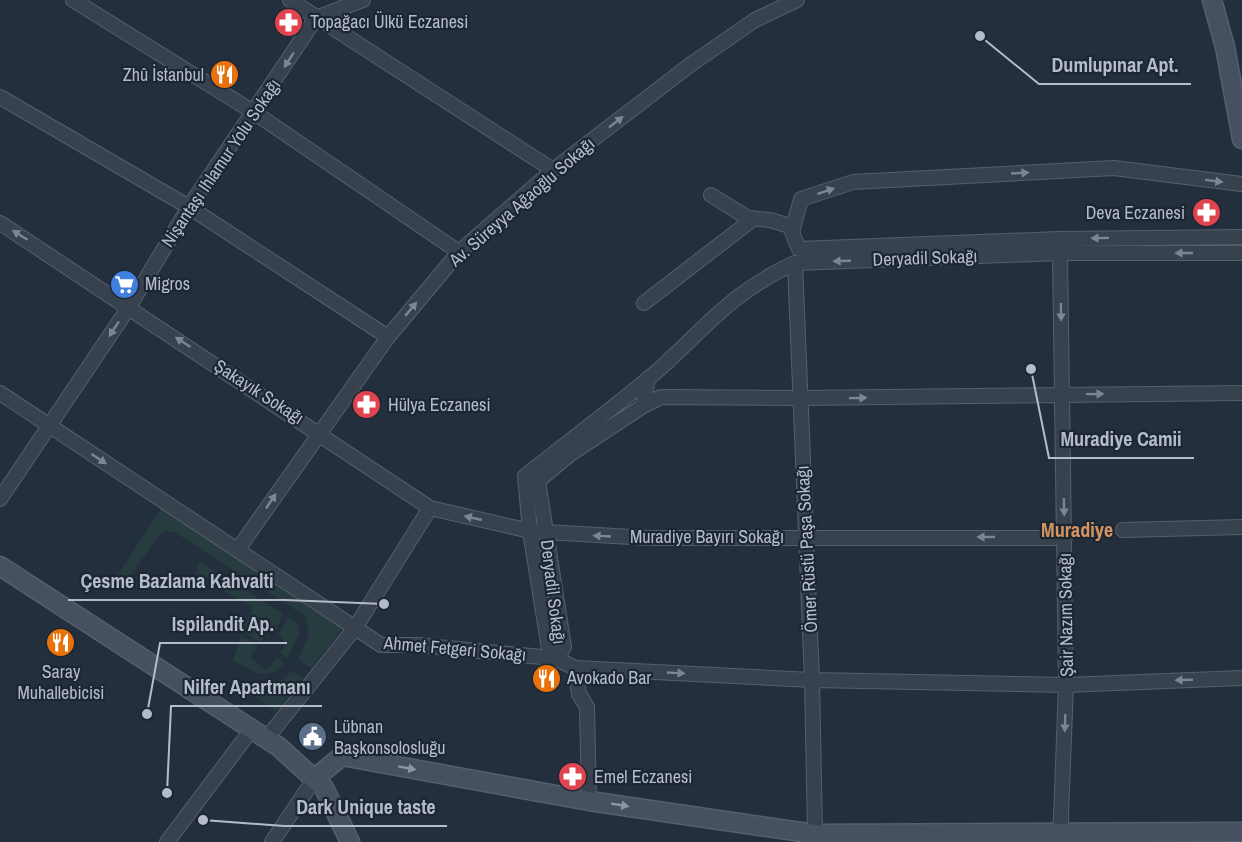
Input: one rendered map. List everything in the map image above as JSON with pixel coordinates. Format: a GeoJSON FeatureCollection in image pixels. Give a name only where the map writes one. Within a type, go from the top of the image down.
{"type":"FeatureCollection","features":[{"type":"Feature","properties":{"kind":"street"},"geometry":{"type":"LineString","coordinates":[[73,0],[255,113],[459,252]]}},
{"type":"Feature","properties":{"kind":"street"},"geometry":{"type":"LineString","coordinates":[[290,0],[553,170]]}},
{"type":"Feature","properties":{"kind":"street"},"geometry":{"type":"LineString","coordinates":[[316,18],[363,0]]}},
{"type":"Feature","properties":{"kind":"street","name":"Av. Süreyya Ağaoğlu Sokağı"},"geometry":{"type":"LineString","coordinates":[[238,549],[318,432],[388,337],[459,252],[553,170],[690,65],[755,20],[797,0]]}},
{"type":"Feature","properties":{"kind":"street"},"geometry":{"type":"LineString","coordinates":[[1212,0],[1225,47],[1242,135]]}},
{"type":"Feature","properties":{"kind":"street","name":"Nişantaşı Ihlamur Yolu Sokağı"},"geometry":{"type":"LineString","coordinates":[[0,499],[129,307],[189,207],[255,113],[316,18]]}},
{"type":"Feature","properties":{"kind":"street"},"geometry":{"type":"LineString","coordinates":[[1225,47],[1242,61]]}},
{"type":"Feature","properties":{"kind":"street"},"geometry":{"type":"LineString","coordinates":[[0,97],[189,207],[388,337]]}},
{"type":"Feature","properties":{"kind":"street"},"geometry":{"type":"LineString","coordinates":[[711,195],[748,218],[793,227],[801,199],[853,182],[1114,168],[1242,184]]}},
{"type":"Feature","properties":{"kind":"street"},"geometry":{"type":"LineString","coordinates":[[645,303],[753,219]]}},
{"type":"Feature","properties":{"kind":"street","name":"Şakayık Sokağı"},"geometry":{"type":"LineString","coordinates":[[0,223],[430,508],[530,531]]}},
{"type":"Feature","properties":{"kind":"street","name":"Deryadil Sokağı"},"geometry":{"type":"LineString","coordinates":[[793,227],[792,232],[800,249],[1060,239],[1242,237]]}},
{"type":"Feature","properties":{"kind":"street","name":"Deryadil Sokağı"},"geometry":{"type":"LineString","coordinates":[[1242,253],[1060,253],[795,263],[763,277],[715,313],[648,378],[551,464],[538,481],[564,647],[557,659],[549,649],[530,531],[525,476],[551,464],[569,456],[643,406],[661,397],[800,399],[1242,393]]}},
{"type":"Feature","properties":{"kind":"street","name":"Şair Nazım Sokağı"},"geometry":{"type":"LineString","coordinates":[[1060,253],[1066,685],[1060,837]]}},
{"type":"Feature","properties":{"kind":"street","name":"Ömer Rüstü Paşa Sokağı"},"geometry":{"type":"LineString","coordinates":[[795,263],[812,680],[814,834]]}},
{"type":"Feature","properties":{"kind":"street"},"geometry":{"type":"LineString","coordinates":[[643,406],[648,378]]}},
{"type":"Feature","properties":{"kind":"street","name":"Ahmet Fetgeri Sokağı"},"geometry":{"type":"LineString","coordinates":[[0,393],[381,645],[417,645],[557,659],[575,668],[812,680],[1066,685],[1242,678]]}},
{"type":"Feature","properties":{"kind":"street"},"geometry":{"type":"LineString","coordinates":[[167,842],[259,734],[355,628],[430,508]]}},
{"type":"Feature","properties":{"kind":"street"},"geometry":{"type":"LineString","coordinates":[[1123,530],[1242,527]]}},
{"type":"Feature","properties":{"kind":"street","name":"Muradiye Bayırı Sokağı"},"geometry":{"type":"LineString","coordinates":[[530,531],[648,538],[1065,538]]}},
{"type":"Feature","properties":{"kind":"street"},"geometry":{"type":"LineString","coordinates":[[0,566],[259,734],[315,778],[324,788],[350,842]]}},
{"type":"Feature","properties":{"kind":"street"},"geometry":{"type":"LineString","coordinates":[[575,668],[579,694],[586,707],[589,801]]}},
{"type":"Feature","properties":{"kind":"street"},"geometry":{"type":"LineString","coordinates":[[272,842],[315,778],[342,756],[589,801],[814,834],[882,838],[1060,837],[1242,832]]}},
{"type":"Feature","properties":{"kind":"green space"},"geometry":{"type":"Polygon","coordinates":[[[162,507],[343,628],[311,668],[298,659],[309,635],[305,616],[174,532],[167,531],[159,535],[123,586],[114,581],[162,507]]]}},
{"type":"Feature","properties":{"kind":"green space"},"geometry":{"type":"Polygon","coordinates":[[[199,561],[283,614],[275,631],[269,628],[261,643],[242,632],[253,607],[224,591],[224,588],[215,585],[216,580],[196,574],[199,561]]]}},
{"type":"Feature","properties":{"kind":"green space"},"geometry":{"type":"Polygon","coordinates":[[[288,617],[297,622],[300,632],[287,658],[280,653],[285,644],[279,634],[288,617]]]}},
{"type":"Feature","properties":{"kind":"green space"},"geometry":{"type":"Polygon","coordinates":[[[241,635],[258,646],[250,657],[266,670],[277,658],[284,663],[272,673],[266,674],[233,661],[241,635]]]}},
{"type":"Feature","properties":{"kind":"green space"},"geometry":{"type":"Polygon","coordinates":[[[291,671],[303,678],[276,712],[255,696],[265,682],[279,682],[291,671]]]}},
{"type":"Feature","properties":{"kind":"place","name":"Topağacı Ülkü Eczanesi"},"geometry":{"type":"Point","coordinates":[289,22]}},
{"type":"Feature","properties":{"kind":"place","name":"Dumlupınar Apt."},"geometry":{"type":"Point","coordinates":[980,36]}},
{"type":"Feature","properties":{"kind":"place","name":"Zhû İstanbul"},"geometry":{"type":"Point","coordinates":[225,75]}},
{"type":"Feature","properties":{"kind":"place","name":"Deva Eczanesi"},"geometry":{"type":"Point","coordinates":[1206,213]}},
{"type":"Feature","properties":{"kind":"place","name":"Migros"},"geometry":{"type":"Point","coordinates":[124,284]}},
{"type":"Feature","properties":{"kind":"place","name":"Muradiye Camii"},"geometry":{"type":"Point","coordinates":[1031,369]}},
{"type":"Feature","properties":{"kind":"place","name":"Hülya Eczanesi"},"geometry":{"type":"Point","coordinates":[367,405]}},
{"type":"Feature","properties":{"kind":"place","name":"Çesme Bazlama Kahvalti"},"geometry":{"type":"Point","coordinates":[384,604]}},
{"type":"Feature","properties":{"kind":"place","name":"Saray Muhallebicisi"},"geometry":{"type":"Point","coordinates":[61,643]}},
{"type":"Feature","properties":{"kind":"place","name":"Avokado Bar"},"geometry":{"type":"Point","coordinates":[546,678]}},
{"type":"Feature","properties":{"kind":"place","name":"Ispilandit Ap."},"geometry":{"type":"Point","coordinates":[147,714]}},
{"type":"Feature","properties":{"kind":"place","name":"Lübnan Başkonsolosluğu"},"geometry":{"type":"Point","coordinates":[313,737]}},
{"type":"Feature","properties":{"kind":"place","name":"Emel Eczanesi"},"geometry":{"type":"Point","coordinates":[573,777]}},
{"type":"Feature","properties":{"kind":"place","name":"Nilfer Apartmanı"},"geometry":{"type":"Point","coordinates":[167,793]}},
{"type":"Feature","properties":{"kind":"place","name":"Dark Unique taste"},"geometry":{"type":"Point","coordinates":[203,820]}},
{"type":"Feature","properties":{"kind":"district","name":"Muradiye"},"geometry":{"type":"Point","coordinates":[1077,530]}}]}
